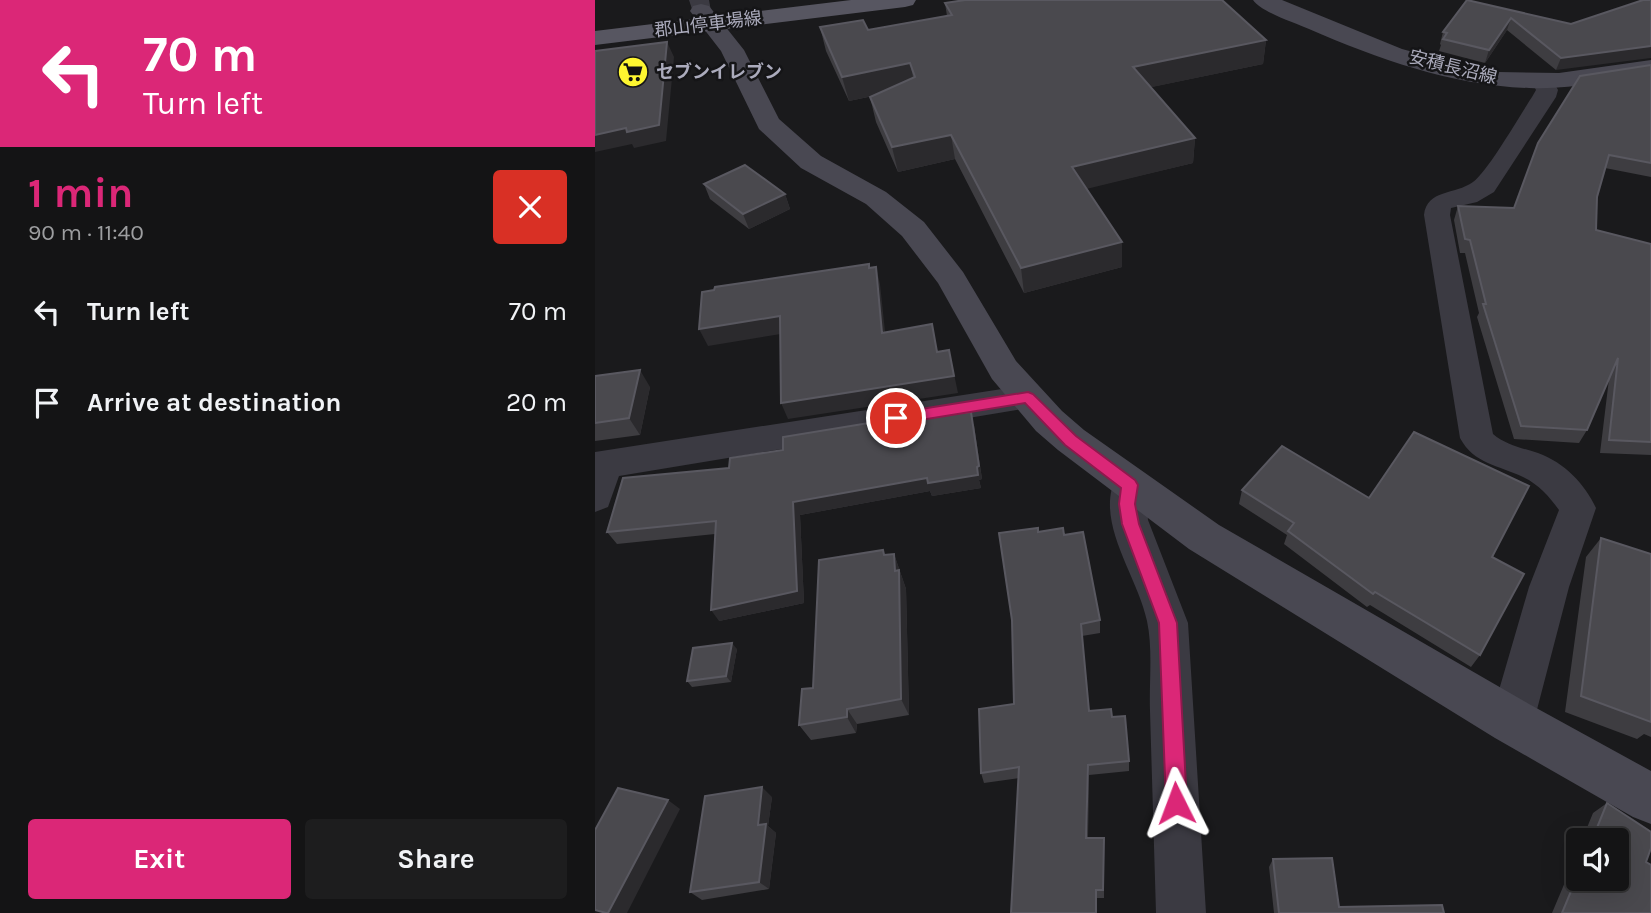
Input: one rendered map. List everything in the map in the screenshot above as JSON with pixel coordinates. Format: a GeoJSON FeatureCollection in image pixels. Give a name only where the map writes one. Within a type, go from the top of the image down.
{"type":"FeatureCollection","features":[{"type":"Feature","properties":{"kind":"main road","name":"郡山停車場線"},"geometry":{"type":"LineString","coordinates":[[595,27],[786,0]]}},
{"type":"Feature","properties":{"kind":"main road","name":"郡山停車場線"},"geometry":{"type":"LineString","coordinates":[[595,38],[703,12],[905,0]]}},
{"type":"Feature","properties":{"kind":"street","name":"安積長沼線"},"geometry":{"type":"LineString","coordinates":[[1264,0],[1326,28],[1469,75],[1542,80],[1651,67]]}},
{"type":"Feature","properties":{"kind":"street"},"geometry":{"type":"LineString","coordinates":[[703,12],[732,50],[757,105],[779,136],[811,162],[876,198],[899,215],[928,246],[963,297],[1004,370],[1071,440],[1204,537],[1512,721],[1651,799]]}},
{"type":"Feature","properties":{"kind":"street"},"geometry":{"type":"LineString","coordinates":[[1512,721],[1549,587],[1578,508],[1563,486],[1551,476],[1488,449],[1477,438],[1437,215],[1438,206],[1442,202],[1468,196],[1485,186],[1544,97],[1547,90],[1542,80]]}},
{"type":"Feature","properties":{"kind":"street"},"geometry":{"type":"LineString","coordinates":[[598,476],[1028,397]]}},
{"type":"Feature","properties":{"kind":"street"},"geometry":{"type":"LineString","coordinates":[[1130,485],[1127,504],[1131,524],[1168,623],[1181,913]]}},
{"type":"Feature","properties":{"kind":"building"},"geometry":{"type":"Polygon","coordinates":[[[965,0],[1222,0],[1266,40],[1133,67],[1195,138],[1072,167],[1122,242],[1021,268],[951,135],[892,147],[870,97],[915,77],[910,63],[842,77],[820,27],[863,20],[868,30],[952,15],[945,3],[965,0]]]}},
{"type":"Feature","properties":{"kind":"building"},"geometry":{"type":"Polygon","coordinates":[[[1467,0],[1571,24],[1643,0],[1651,0],[1651,46],[1561,58],[1511,18],[1489,50],[1443,39],[1447,33],[1443,32],[1467,0]]]}},
{"type":"Feature","properties":{"kind":"building"},"geometry":{"type":"Polygon","coordinates":[[[667,42],[659,125],[627,132],[626,128],[595,135],[595,51],[667,42]]]}},
{"type":"Feature","properties":{"kind":"building"},"geometry":{"type":"Polygon","coordinates":[[[1651,65],[1651,163],[1609,155],[1597,197],[1596,230],[1651,244],[1651,442],[1609,440],[1618,358],[1587,430],[1521,426],[1483,304],[1486,304],[1470,240],[1465,239],[1458,206],[1514,208],[1538,143],[1580,76],[1651,65]]]}},
{"type":"Feature","properties":{"kind":"building"},"geometry":{"type":"Polygon","coordinates":[[[745,165],[785,194],[743,214],[704,184],[745,165]]]}},
{"type":"Feature","properties":{"kind":"building"},"geometry":{"type":"Polygon","coordinates":[[[869,264],[869,268],[876,267],[882,333],[932,324],[937,352],[949,350],[954,376],[781,403],[780,316],[699,329],[702,292],[714,290],[715,287],[869,264]]]}},
{"type":"Feature","properties":{"kind":"building"},"geometry":{"type":"Polygon","coordinates":[[[640,370],[629,418],[595,423],[595,376],[640,370]]]}},
{"type":"Feature","properties":{"kind":"building"},"geometry":{"type":"Polygon","coordinates":[[[961,408],[962,413],[971,412],[978,475],[928,483],[927,478],[793,502],[797,591],[711,610],[716,521],[607,532],[623,478],[729,468],[730,458],[783,450],[783,437],[961,408]]]}},
{"type":"Feature","properties":{"kind":"building"},"geometry":{"type":"Polygon","coordinates":[[[1414,432],[1529,486],[1492,557],[1524,574],[1480,655],[1375,592],[1373,594],[1288,531],[1294,523],[1242,490],[1282,446],[1369,498],[1414,432]]]}},
{"type":"Feature","properties":{"kind":"building"},"geometry":{"type":"Polygon","coordinates":[[[1038,528],[1038,532],[1063,528],[1064,535],[1083,532],[1100,620],[1081,624],[1089,711],[1111,709],[1112,717],[1125,716],[1129,761],[1088,765],[1086,838],[1104,838],[1103,890],[1096,890],[1096,913],[1011,913],[1019,767],[981,773],[979,709],[1014,704],[1012,620],[999,533],[1038,528]]]}},
{"type":"Feature","properties":{"kind":"building"},"geometry":{"type":"Polygon","coordinates":[[[1601,538],[1651,554],[1651,722],[1581,696],[1601,538]]]}},
{"type":"Feature","properties":{"kind":"building"},"geometry":{"type":"Polygon","coordinates":[[[883,550],[884,555],[894,554],[895,571],[899,570],[901,699],[847,709],[847,717],[799,725],[802,689],[813,688],[819,560],[883,550]]]}},
{"type":"Feature","properties":{"kind":"building"},"geometry":{"type":"Polygon","coordinates":[[[732,643],[726,676],[687,681],[693,648],[732,643]]]}},
{"type":"Feature","properties":{"kind":"building"},"geometry":{"type":"Polygon","coordinates":[[[762,787],[758,825],[766,824],[759,882],[690,892],[705,796],[762,787]]]}},
{"type":"Feature","properties":{"kind":"building"},"geometry":{"type":"Polygon","coordinates":[[[618,788],[668,800],[606,913],[595,910],[595,830],[618,788]]]}},
{"type":"Feature","properties":{"kind":"building"},"geometry":{"type":"Polygon","coordinates":[[[1607,803],[1651,832],[1651,848],[1646,862],[1651,865],[1651,913],[1562,913],[1571,891],[1629,891],[1629,828],[1597,828],[1607,803]]]}},
{"type":"Feature","properties":{"kind":"building"},"geometry":{"type":"Polygon","coordinates":[[[1332,858],[1339,907],[1442,905],[1444,913],[1279,913],[1273,859],[1332,858]]]}},
{"type":"Feature","properties":{"kind":"place","name":"セブンイレブン"},"geometry":{"type":"Point","coordinates":[633,72]}},
{"type":"Feature","properties":{"kind":"route"},"geometry":{"type":"LineString","coordinates":[[896,418],[1028,397],[1049,421],[1071,440],[1130,485],[1127,504],[1131,524],[1168,623],[1176,803]]}}]}
